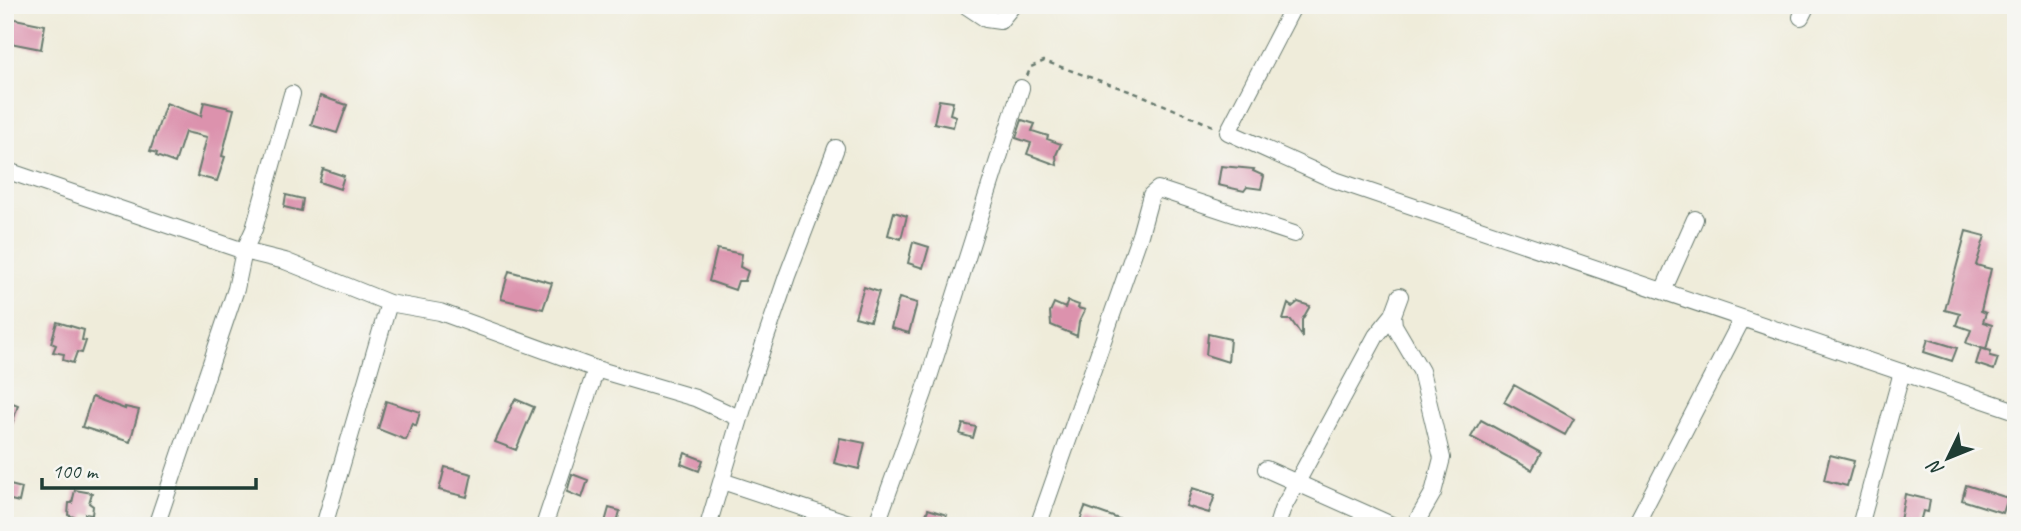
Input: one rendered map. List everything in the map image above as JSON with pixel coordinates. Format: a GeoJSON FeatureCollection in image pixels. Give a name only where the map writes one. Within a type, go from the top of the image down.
{"type":"FeatureCollection","features":[{"type":"Feature","properties":{"kind":"street"},"geometry":{"type":"LineString","coordinates":[[965,5],[986,19],[1000,21],[1013,5]]}},
{"type":"Feature","properties":{"kind":"street"},"geometry":{"type":"LineString","coordinates":[[1294,5],[1228,132],[1332,179],[2016,411]]}},
{"type":"Feature","properties":{"kind":"street"},"geometry":{"type":"LineString","coordinates":[[876,526],[924,393],[1021,88]]}},
{"type":"Feature","properties":{"kind":"street"},"geometry":{"type":"LineString","coordinates":[[156,526],[236,289],[244,251],[254,229],[292,94]]}},
{"type":"Feature","properties":{"kind":"street"},"geometry":{"type":"LineString","coordinates":[[708,526],[739,418],[787,276],[836,148]]}},
{"type":"Feature","properties":{"kind":"street"},"geometry":{"type":"LineString","coordinates":[[5,170],[244,251],[285,261],[389,303],[440,312],[596,369],[683,395],[739,418]]}},
{"type":"Feature","properties":{"kind":"street"},"geometry":{"type":"LineString","coordinates":[[1038,526],[1152,195],[1158,188],[1294,234]]}},
{"type":"Feature","properties":{"kind":"street"},"geometry":{"type":"LineString","coordinates":[[1663,291],[1695,219]]}},
{"type":"Feature","properties":{"kind":"street"},"geometry":{"type":"LineString","coordinates":[[1276,526],[1282,510],[1376,337],[1393,315],[1400,296]]}},
{"type":"Feature","properties":{"kind":"street"},"geometry":{"type":"LineString","coordinates":[[324,526],[389,303]]}},
{"type":"Feature","properties":{"kind":"street"},"geometry":{"type":"LineString","coordinates":[[1393,315],[1394,325],[1421,371],[1442,458],[1433,493],[1414,526]]}},
{"type":"Feature","properties":{"kind":"street"},"geometry":{"type":"LineString","coordinates":[[1635,526],[1742,319]]}},
{"type":"Feature","properties":{"kind":"street"},"geometry":{"type":"LineString","coordinates":[[544,526],[596,369]]}},
{"type":"Feature","properties":{"kind":"street"},"geometry":{"type":"LineString","coordinates":[[1860,526],[1875,481],[1902,372]]}},
{"type":"Feature","properties":{"kind":"street"},"geometry":{"type":"LineString","coordinates":[[1266,469],[1394,526]]}},
{"type":"Feature","properties":{"kind":"street"},"geometry":{"type":"LineString","coordinates":[[722,481],[858,526]]}},
{"type":"Feature","properties":{"kind":"path"},"geometry":{"type":"LineString","coordinates":[[1021,88],[1031,67],[1044,61],[1146,97],[1228,132]]}},
{"type":"Feature","properties":{"kind":"building"},"geometry":{"type":"Polygon","coordinates":[[[5,17],[45,25],[41,49],[5,42],[5,17]]]}},
{"type":"Feature","properties":{"kind":"building"},"geometry":{"type":"Polygon","coordinates":[[[320,96],[347,105],[337,133],[311,125],[320,96]]]}},
{"type":"Feature","properties":{"kind":"building"},"geometry":{"type":"Polygon","coordinates":[[[939,100],[953,102],[950,114],[956,116],[953,127],[934,123],[939,100]]]}},
{"type":"Feature","properties":{"kind":"building"},"geometry":{"type":"Polygon","coordinates":[[[204,102],[234,109],[222,156],[225,157],[217,181],[197,176],[207,137],[185,132],[175,163],[150,151],[166,103],[201,116],[204,102]]]}},
{"type":"Feature","properties":{"kind":"building"},"geometry":{"type":"Polygon","coordinates":[[[1022,120],[1035,124],[1032,131],[1061,144],[1056,155],[1057,165],[1027,154],[1031,143],[1016,138],[1022,120]]]}},
{"type":"Feature","properties":{"kind":"building"},"geometry":{"type":"Polygon","coordinates":[[[1221,166],[1254,169],[1253,171],[1264,176],[1261,189],[1247,187],[1244,191],[1218,185],[1221,166]]]}},
{"type":"Feature","properties":{"kind":"building"},"geometry":{"type":"Polygon","coordinates":[[[323,169],[344,176],[340,189],[319,182],[323,169]]]}},
{"type":"Feature","properties":{"kind":"building"},"geometry":{"type":"Polygon","coordinates":[[[286,195],[303,199],[301,211],[284,207],[286,195]]]}},
{"type":"Feature","properties":{"kind":"building"},"geometry":{"type":"Polygon","coordinates":[[[894,212],[907,216],[901,239],[888,235],[894,212]]]}},
{"type":"Feature","properties":{"kind":"building"},"geometry":{"type":"Polygon","coordinates":[[[1966,231],[1985,236],[1976,265],[1991,269],[1981,311],[1986,313],[1983,322],[1992,325],[1986,350],[1966,343],[1971,330],[1956,325],[1960,314],[1945,310],[1966,231]]]}},
{"type":"Feature","properties":{"kind":"building"},"geometry":{"type":"Polygon","coordinates":[[[913,242],[929,247],[923,268],[908,263],[913,242]]]}},
{"type":"Feature","properties":{"kind":"building"},"geometry":{"type":"Polygon","coordinates":[[[717,249],[742,254],[740,267],[748,271],[745,281],[738,281],[735,290],[709,281],[717,249]]]}},
{"type":"Feature","properties":{"kind":"building"},"geometry":{"type":"Polygon","coordinates":[[[509,271],[552,283],[543,309],[501,299],[509,271]]]}},
{"type":"Feature","properties":{"kind":"building"},"geometry":{"type":"Polygon","coordinates":[[[864,287],[879,292],[870,321],[855,317],[864,287]]]}},
{"type":"Feature","properties":{"kind":"building"},"geometry":{"type":"Polygon","coordinates":[[[899,298],[917,303],[909,333],[891,328],[899,298]]]}},
{"type":"Feature","properties":{"kind":"building"},"geometry":{"type":"Polygon","coordinates":[[[1068,301],[1085,310],[1079,322],[1077,336],[1051,325],[1050,312],[1054,303],[1065,308],[1068,301]]]}},
{"type":"Feature","properties":{"kind":"building"},"geometry":{"type":"Polygon","coordinates":[[[1298,302],[1310,306],[1302,320],[1302,336],[1291,320],[1283,320],[1288,304],[1292,307],[1298,302]]]}},
{"type":"Feature","properties":{"kind":"building"},"geometry":{"type":"Polygon","coordinates":[[[57,322],[84,330],[82,340],[86,341],[82,353],[77,352],[73,363],[63,360],[64,354],[53,352],[56,345],[51,343],[57,322]]]}},
{"type":"Feature","properties":{"kind":"building"},"geometry":{"type":"Polygon","coordinates":[[[1208,334],[1230,339],[1228,362],[1206,355],[1208,334]]]}},
{"type":"Feature","properties":{"kind":"building"},"geometry":{"type":"Polygon","coordinates":[[[1928,339],[1957,348],[1952,361],[1924,352],[1928,339]]]}},
{"type":"Feature","properties":{"kind":"building"},"geometry":{"type":"Polygon","coordinates":[[[1981,348],[1991,351],[1990,356],[1998,358],[1994,370],[1976,364],[1981,348]]]}},
{"type":"Feature","properties":{"kind":"building"},"geometry":{"type":"Polygon","coordinates":[[[1514,385],[1574,419],[1565,435],[1504,402],[1514,385]]]}},
{"type":"Feature","properties":{"kind":"building"},"geometry":{"type":"Polygon","coordinates":[[[92,397],[125,409],[139,410],[130,442],[82,427],[92,397]]]}},
{"type":"Feature","properties":{"kind":"building"},"geometry":{"type":"Polygon","coordinates":[[[515,399],[534,407],[516,450],[495,442],[515,399]]]}},
{"type":"Feature","properties":{"kind":"building"},"geometry":{"type":"Polygon","coordinates":[[[5,400],[18,405],[8,437],[5,437],[5,400]]]}},
{"type":"Feature","properties":{"kind":"building"},"geometry":{"type":"Polygon","coordinates":[[[386,401],[420,412],[416,426],[412,423],[406,440],[378,429],[386,401]]]}},
{"type":"Feature","properties":{"kind":"building"},"geometry":{"type":"Polygon","coordinates":[[[1481,420],[1541,453],[1532,470],[1471,437],[1481,420]]]}},
{"type":"Feature","properties":{"kind":"building"},"geometry":{"type":"Polygon","coordinates":[[[963,424],[976,427],[973,438],[960,434],[963,424]]]}},
{"type":"Feature","properties":{"kind":"building"},"geometry":{"type":"Polygon","coordinates":[[[840,438],[865,443],[859,469],[834,463],[840,438]]]}},
{"type":"Feature","properties":{"kind":"building"},"geometry":{"type":"Polygon","coordinates":[[[685,453],[703,460],[699,471],[681,464],[685,453]]]}},
{"type":"Feature","properties":{"kind":"building"},"geometry":{"type":"Polygon","coordinates":[[[1830,455],[1854,461],[1847,486],[1824,480],[1830,455]]]}},
{"type":"Feature","properties":{"kind":"building"},"geometry":{"type":"Polygon","coordinates":[[[445,467],[472,474],[467,497],[439,490],[445,467]]]}},
{"type":"Feature","properties":{"kind":"building"},"geometry":{"type":"Polygon","coordinates":[[[572,474],[588,480],[582,498],[567,492],[572,474]]]}},
{"type":"Feature","properties":{"kind":"building"},"geometry":{"type":"Polygon","coordinates":[[[10,485],[22,488],[19,502],[7,499],[10,485]]]}},
{"type":"Feature","properties":{"kind":"building"},"geometry":{"type":"Polygon","coordinates":[[[1966,485],[2008,498],[2003,513],[1962,500],[1966,485]]]}},
{"type":"Feature","properties":{"kind":"building"},"geometry":{"type":"Polygon","coordinates":[[[1192,488],[1215,495],[1209,513],[1186,506],[1192,488]]]}},
{"type":"Feature","properties":{"kind":"building"},"geometry":{"type":"Polygon","coordinates":[[[75,490],[92,493],[89,503],[93,506],[92,515],[85,514],[85,521],[68,515],[69,503],[72,503],[75,490]]]}},
{"type":"Feature","properties":{"kind":"building"},"geometry":{"type":"Polygon","coordinates":[[[1905,494],[1930,500],[1928,512],[1923,511],[1919,526],[1899,526],[1905,494]]]}},
{"type":"Feature","properties":{"kind":"building"},"geometry":{"type":"Polygon","coordinates":[[[1085,507],[1133,524],[1133,526],[1078,526],[1085,507]]]}},
{"type":"Feature","properties":{"kind":"building"},"geometry":{"type":"Polygon","coordinates":[[[609,508],[620,511],[616,526],[604,526],[609,508]]]}},
{"type":"Feature","properties":{"kind":"building"},"geometry":{"type":"Polygon","coordinates":[[[928,509],[947,515],[942,526],[924,521],[928,509]]]}}]}
